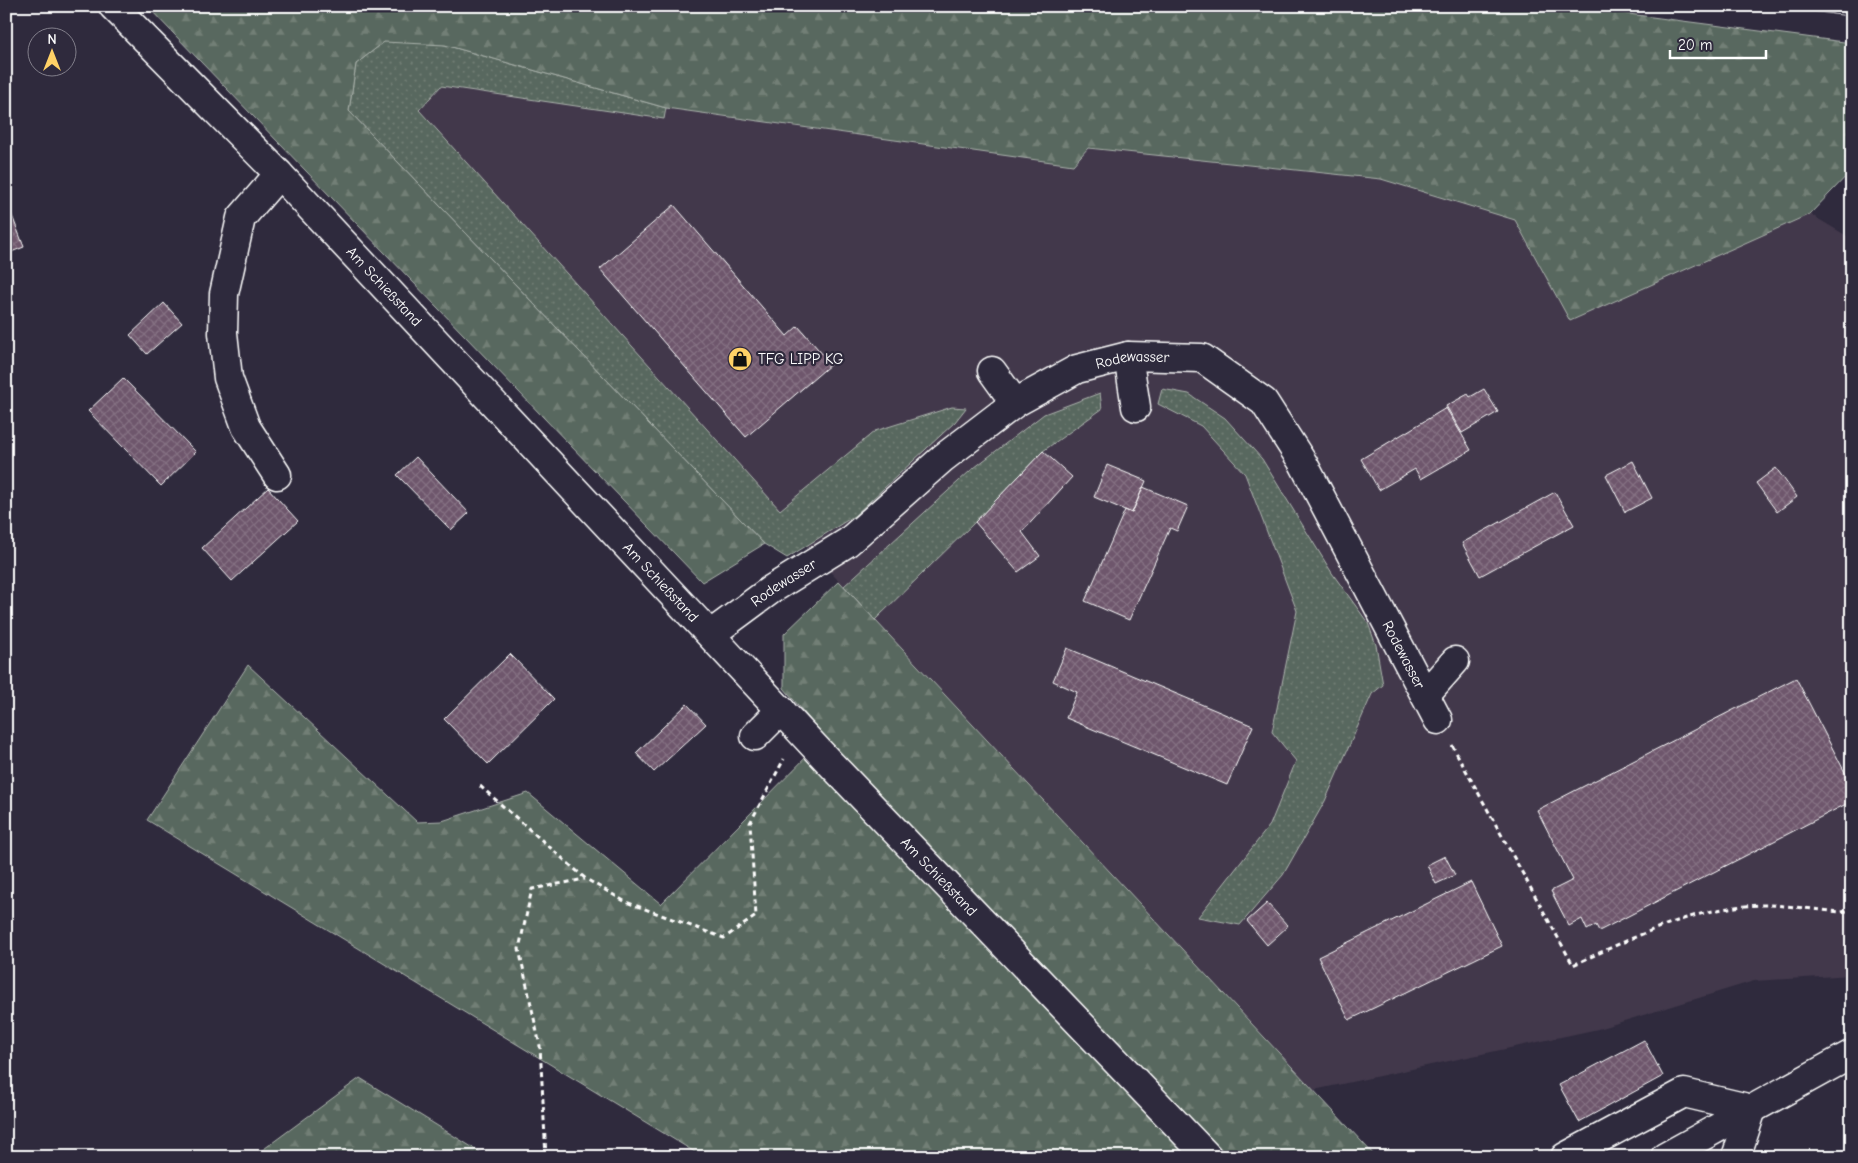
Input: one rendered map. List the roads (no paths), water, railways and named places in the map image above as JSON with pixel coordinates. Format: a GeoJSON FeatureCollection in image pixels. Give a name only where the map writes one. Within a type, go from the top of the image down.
{"type":"FeatureCollection","features":[{"type":"Feature","properties":{"kind":"main road","name":"Am Schießstand"},"geometry":{"type":"LineString","coordinates":[[113,6],[279,174],[800,730],[1208,1157]]}},
{"type":"Feature","properties":{"kind":"main road"},"geometry":{"type":"LineString","coordinates":[[277,475],[246,427],[228,378],[223,333],[224,294],[242,218],[279,174]]}},
{"type":"Feature","properties":{"kind":"main road"},"geometry":{"type":"LineString","coordinates":[[1128,356],[1136,407]]}},
{"type":"Feature","properties":{"kind":"main road","name":"Rodewasser"},"geometry":{"type":"LineString","coordinates":[[711,634],[772,588],[848,542],[943,458],[1015,403],[1077,369],[1128,356],[1202,358],[1249,378],[1350,534],[1438,720]]}},
{"type":"Feature","properties":{"kind":"main road"},"geometry":{"type":"LineString","coordinates":[[992,371],[1015,403]]}},
{"type":"Feature","properties":{"kind":"main road"},"geometry":{"type":"LineString","coordinates":[[1425,695],[1455,661]]}},
{"type":"Feature","properties":{"kind":"main road"},"geometry":{"type":"LineString","coordinates":[[755,736],[782,710]]}},
{"type":"Feature","properties":{"kind":"main road"},"geometry":{"type":"LineString","coordinates":[[1665,1157],[1852,1054]]}},
{"type":"Feature","properties":{"kind":"main road"},"geometry":{"type":"LineString","coordinates":[[1565,1157],[1684,1093],[1752,1109]]}},
{"type":"Feature","properties":{"kind":"main road"},"geometry":{"type":"LineString","coordinates":[[1736,1157],[1752,1109]]}},
{"type":"Feature","properties":{"kind":"railway"},"geometry":{"type":"LineString","coordinates":[[1790,6],[1852,14]]}},
{"type":"Feature","properties":{"kind":"place","name":"TFG LIPP KG"},"geometry":{"type":"Point","coordinates":[740,359]}}]}
